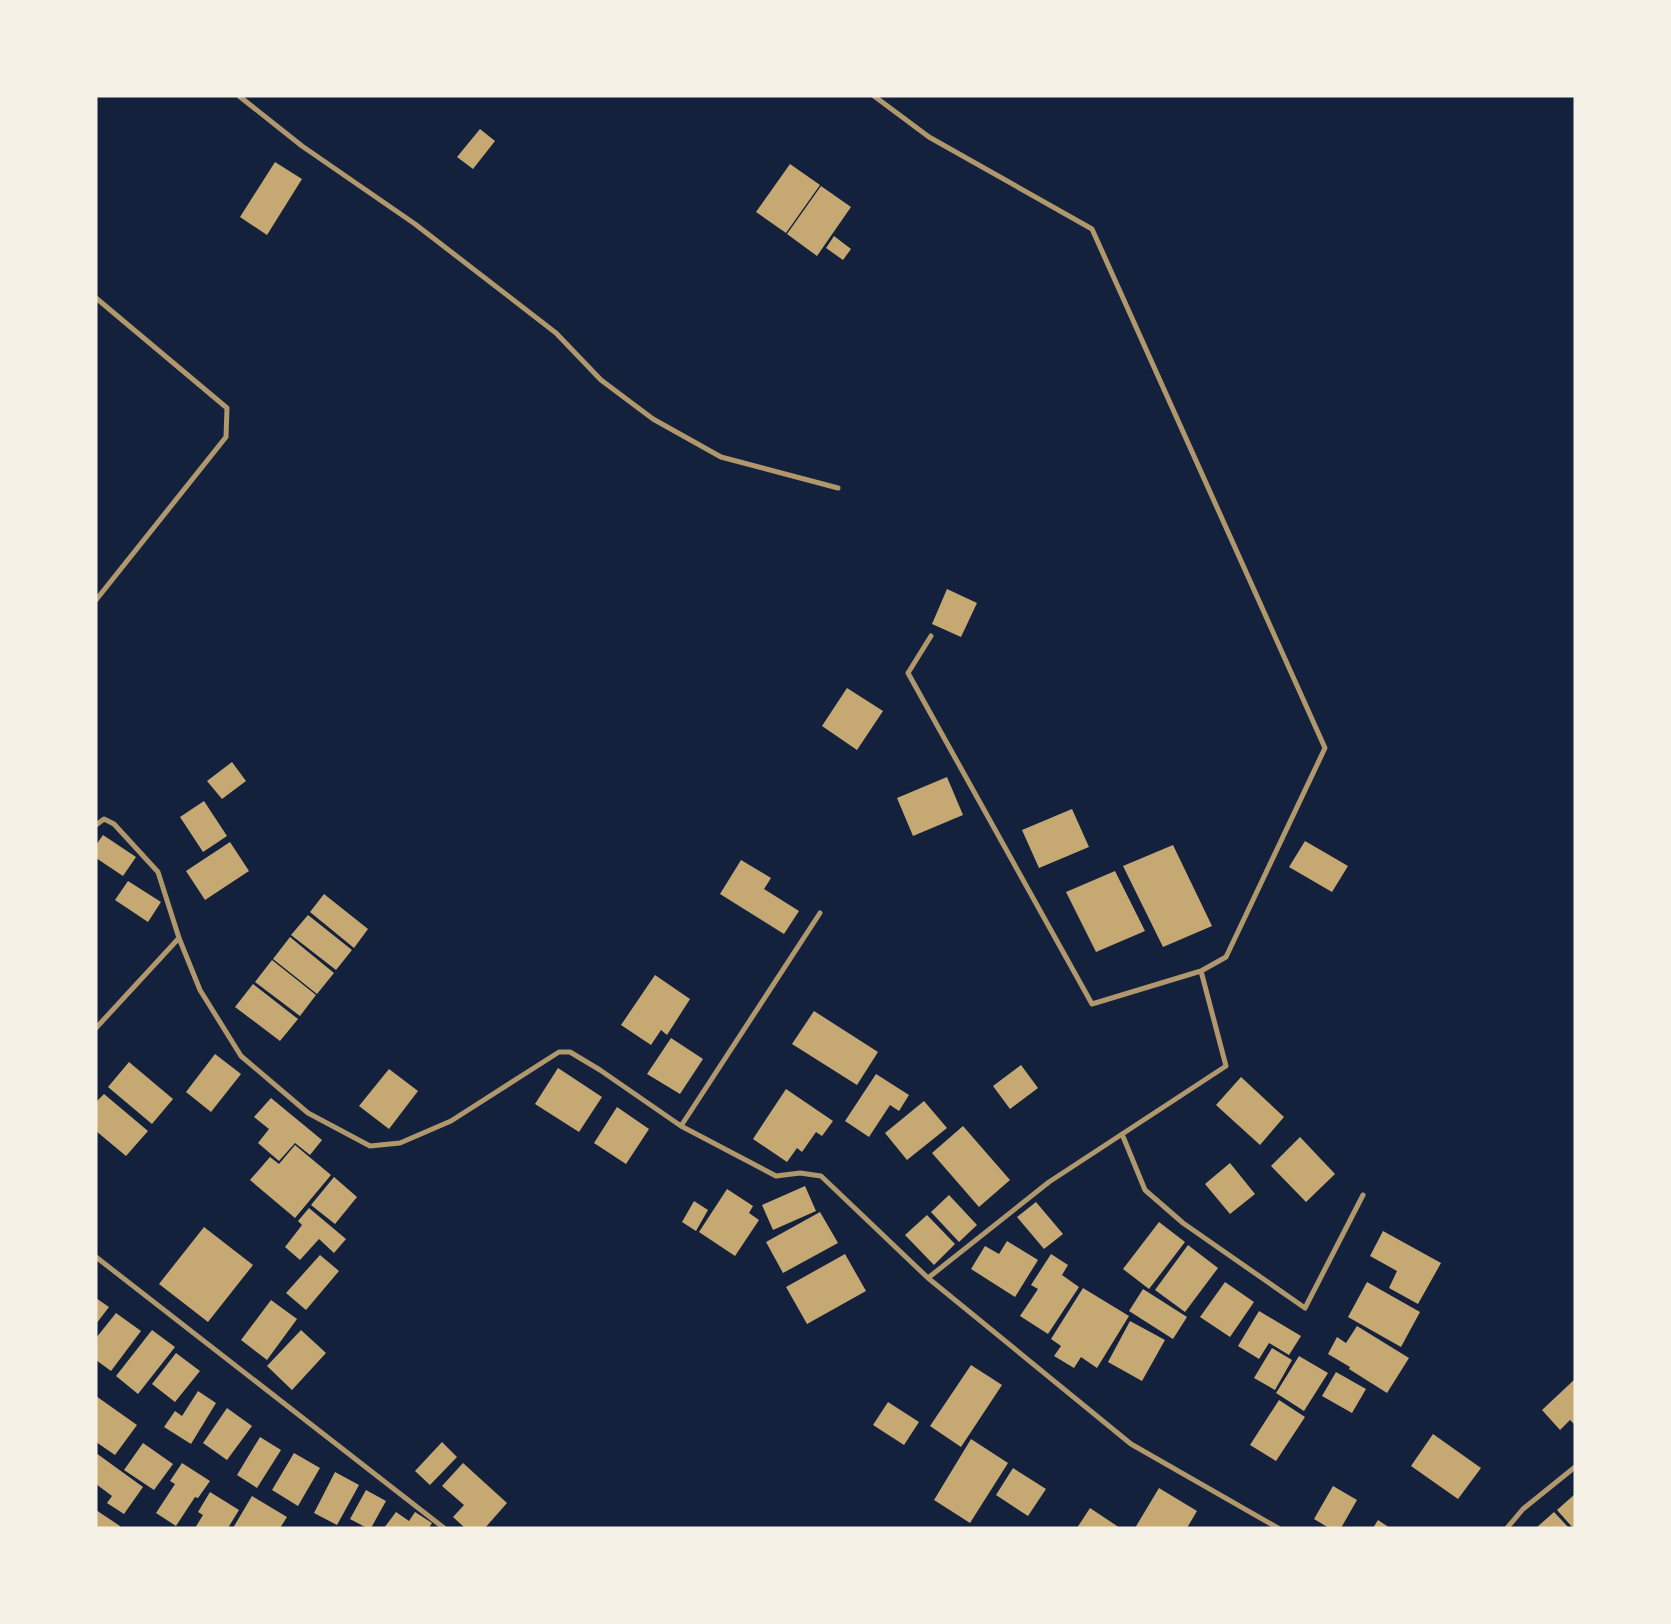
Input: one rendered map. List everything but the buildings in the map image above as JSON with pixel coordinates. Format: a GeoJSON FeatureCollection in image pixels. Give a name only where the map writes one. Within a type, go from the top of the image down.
{"type":"FeatureCollection","features":[{"type":"Feature","properties":{"kind":"street"},"geometry":{"type":"LineString","coordinates":[[239,96],[302,146],[415,224],[556,333],[601,380],[653,419],[721,457],[838,488]]}},
{"type":"Feature","properties":{"kind":"street"},"geometry":{"type":"LineString","coordinates":[[874,96],[929,137],[1092,229],[1325,748],[1226,958],[1201,971],[1092,1004],[908,673],[931,636]]}},
{"type":"Feature","properties":{"kind":"street"},"geometry":{"type":"LineString","coordinates":[[96,298],[227,408],[226,437],[96,600]]}},
{"type":"Feature","properties":{"kind":"street"},"geometry":{"type":"LineString","coordinates":[[96,825],[104,819],[114,824],[158,872],[179,938],[200,990],[241,1056],[308,1113],[370,1146],[400,1143],[451,1121],[559,1052],[570,1052],[600,1070],[681,1126],[776,1176],[800,1173],[821,1176],[928,1278],[1131,1444],[1278,1528]]}},
{"type":"Feature","properties":{"kind":"street"},"geometry":{"type":"LineString","coordinates":[[681,1126],[820,912]]}},
{"type":"Feature","properties":{"kind":"street"},"geometry":{"type":"LineString","coordinates":[[96,1028],[179,938]]}},
{"type":"Feature","properties":{"kind":"street"},"geometry":{"type":"LineString","coordinates":[[928,1278],[1049,1182],[1226,1066],[1201,971]]}},
{"type":"Feature","properties":{"kind":"street"},"geometry":{"type":"LineString","coordinates":[[1122,1134],[1145,1190],[1183,1223],[1305,1308],[1362,1195]]}},
{"type":"Feature","properties":{"kind":"street"},"geometry":{"type":"LineString","coordinates":[[96,1257],[444,1528]]}},
{"type":"Feature","properties":{"kind":"street"},"geometry":{"type":"LineString","coordinates":[[1507,1528],[1523,1509],[1575,1467]]}}]}
